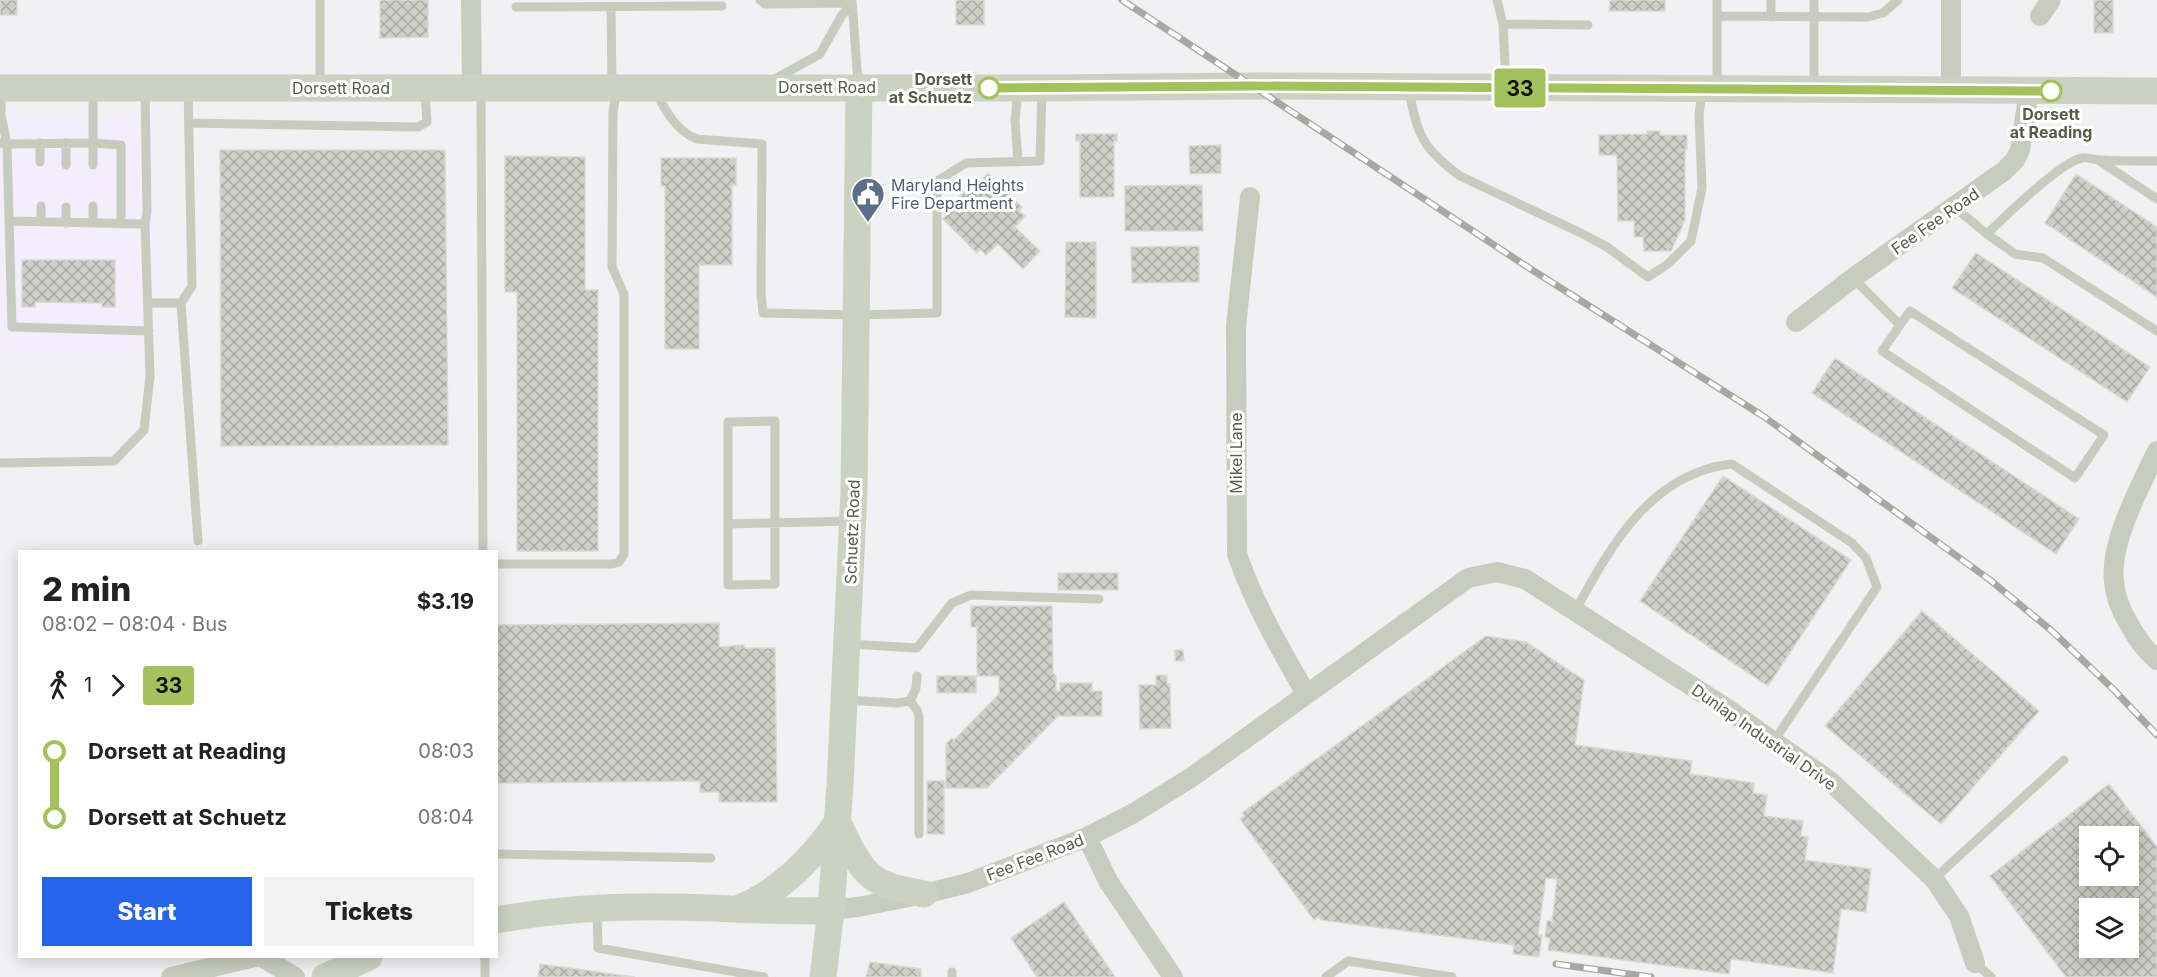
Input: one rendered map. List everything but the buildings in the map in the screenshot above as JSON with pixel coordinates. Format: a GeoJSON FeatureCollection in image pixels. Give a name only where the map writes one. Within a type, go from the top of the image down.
{"type":"FeatureCollection","features":[{"type":"Feature","properties":{"kind":"main road","name":"Schuetz Road"},"geometry":{"type":"LineString","coordinates":[[823,977],[838,821],[853,521],[859,87]]}},
{"type":"Feature","properties":{"kind":"main road","name":"Dorsett Road"},"geometry":{"type":"LineString","coordinates":[[0,88],[1409,87],[2157,91]]}},
{"type":"Feature","properties":{"kind":"main road"},"geometry":{"type":"LineString","coordinates":[[838,821],[847,842],[869,875],[893,888],[924,894]]}},
{"type":"Feature","properties":{"kind":"main road"},"geometry":{"type":"LineString","coordinates":[[736,910],[752,903],[787,880],[830,834],[838,821]]}},
{"type":"Feature","properties":{"kind":"main road","name":"Fee Fee Road"},"geometry":{"type":"LineString","coordinates":[[498,920],[597,908],[831,910]]}},
{"type":"Feature","properties":{"kind":"main road"},"geometry":{"type":"LineString","coordinates":[[332,975],[367,958]]}},
{"type":"Feature","properties":{"kind":"street"},"geometry":{"type":"LineString","coordinates":[[471,0],[476,88]]}},
{"type":"Feature","properties":{"kind":"street"},"geometry":{"type":"LineString","coordinates":[[1951,0],[1951,91]]}},
{"type":"Feature","properties":{"kind":"street","name":"Fee Fee Road"},"geometry":{"type":"LineString","coordinates":[[1796,322],[1853,278],[2004,171],[2015,160],[2020,150],[2029,91]]}},
{"type":"Feature","properties":{"kind":"street","name":"Mikel Lane"},"geometry":{"type":"LineString","coordinates":[[1250,197],[1236,326],[1237,554],[1262,615],[1306,694]]}},
{"type":"Feature","properties":{"kind":"street"},"geometry":{"type":"LineString","coordinates":[[2157,451],[2153,469],[2132,506],[2120,538],[2113,579],[2116,596],[2124,616],[2135,636],[2157,660]]}},
{"type":"Feature","properties":{"kind":"street","name":"Fee Fee Road"},"geometry":{"type":"LineString","coordinates":[[831,910],[924,894],[968,883],[1087,837],[1134,813],[1192,777],[1468,578],[1497,572]]}},
{"type":"Feature","properties":{"kind":"street","name":"Dunlap Industrial Drive"},"geometry":{"type":"LineString","coordinates":[[1497,572],[1525,579],[1726,708],[1830,781],[1934,879],[1959,916],[1975,963]]}},
{"type":"Feature","properties":{"kind":"street"},"geometry":{"type":"LineString","coordinates":[[1087,837],[1108,881],[1173,977]]}},
{"type":"Feature","properties":{"kind":"street"},"geometry":{"type":"LineString","coordinates":[[179,976],[208,962],[246,958]]}},
{"type":"Feature","properties":{"kind":"street"},"geometry":{"type":"LineString","coordinates":[[263,958],[296,977]]}},
{"type":"Feature","properties":{"kind":"lane"},"geometry":{"type":"LineString","coordinates":[[320,0],[320,88]]}},
{"type":"Feature","properties":{"kind":"lane"},"geometry":{"type":"LineString","coordinates":[[760,0],[765,4],[852,2]]}},
{"type":"Feature","properties":{"kind":"lane"},"geometry":{"type":"LineString","coordinates":[[1497,0],[1503,24],[1506,88]]}},
{"type":"Feature","properties":{"kind":"lane"},"geometry":{"type":"LineString","coordinates":[[1409,87],[1417,126],[1431,152],[1441,161],[1460,176],[1607,247],[1648,277],[1668,264],[1691,241],[1702,188],[1699,115],[1710,89],[1717,0]]}},
{"type":"Feature","properties":{"kind":"lane"},"geometry":{"type":"LineString","coordinates":[[1771,0],[1771,16]]}},
{"type":"Feature","properties":{"kind":"lane"},"geometry":{"type":"LineString","coordinates":[[1814,0],[1814,90]]}},
{"type":"Feature","properties":{"kind":"lane"},"geometry":{"type":"LineString","coordinates":[[1717,16],[1859,17],[1876,15],[1889,10],[1898,0]]}},
{"type":"Feature","properties":{"kind":"lane"},"geometry":{"type":"LineString","coordinates":[[852,2],[859,87]]}},
{"type":"Feature","properties":{"kind":"lane"},"geometry":{"type":"LineString","coordinates":[[762,87],[820,54],[852,2]]}},
{"type":"Feature","properties":{"kind":"lane"},"geometry":{"type":"LineString","coordinates":[[516,7],[722,6]]}},
{"type":"Feature","properties":{"kind":"lane"},"geometry":{"type":"LineString","coordinates":[[498,564],[612,564],[619,562],[624,554],[624,294],[612,267],[615,88],[611,7]]}},
{"type":"Feature","properties":{"kind":"lane"},"geometry":{"type":"LineString","coordinates":[[1503,24],[1588,25]]}},
{"type":"Feature","properties":{"kind":"lane"},"geometry":{"type":"LineString","coordinates":[[654,87],[668,115],[691,137],[697,140],[762,144],[761,293],[764,313],[857,315],[936,313],[936,181],[966,163],[1040,161],[1030,88]]}},
{"type":"Feature","properties":{"kind":"lane"},"geometry":{"type":"LineString","coordinates":[[0,88],[10,221],[12,327],[149,331]]}},
{"type":"Feature","properties":{"kind":"lane"},"geometry":{"type":"LineString","coordinates":[[93,88],[93,165]]}},
{"type":"Feature","properties":{"kind":"lane"},"geometry":{"type":"LineString","coordinates":[[0,463],[114,461],[144,430],[150,376],[145,224],[147,212],[145,88]]}},
{"type":"Feature","properties":{"kind":"lane"},"geometry":{"type":"LineString","coordinates":[[188,88],[192,286],[181,303],[198,542]]}},
{"type":"Feature","properties":{"kind":"lane"},"geometry":{"type":"LineString","coordinates":[[189,123],[418,127],[427,122],[425,88]]}},
{"type":"Feature","properties":{"kind":"lane"},"geometry":{"type":"LineString","coordinates":[[476,88],[483,550]]}},
{"type":"Feature","properties":{"kind":"lane"},"geometry":{"type":"LineString","coordinates":[[1018,162],[1016,120],[1030,88]]}},
{"type":"Feature","properties":{"kind":"lane"},"geometry":{"type":"LineString","coordinates":[[40,143],[40,162]]}},
{"type":"Feature","properties":{"kind":"lane"},"geometry":{"type":"LineString","coordinates":[[66,143],[66,165]]}},
{"type":"Feature","properties":{"kind":"lane"},"geometry":{"type":"LineString","coordinates":[[3,144],[121,145],[121,224]]}},
{"type":"Feature","properties":{"kind":"lane"},"geometry":{"type":"LineString","coordinates":[[1987,234],[2012,209],[2068,165],[2081,158],[2157,161]]}},
{"type":"Feature","properties":{"kind":"lane"},"geometry":{"type":"LineString","coordinates":[[2098,160],[2157,199]]}},
{"type":"Feature","properties":{"kind":"lane"},"geometry":{"type":"LineString","coordinates":[[41,206],[41,222]]}},
{"type":"Feature","properties":{"kind":"lane"},"geometry":{"type":"LineString","coordinates":[[93,206],[93,223]]}},
{"type":"Feature","properties":{"kind":"lane"},"geometry":{"type":"LineString","coordinates":[[66,207],[66,223]]}},
{"type":"Feature","properties":{"kind":"lane"},"geometry":{"type":"LineString","coordinates":[[1954,207],[2015,254],[2043,258],[2157,331]]}},
{"type":"Feature","properties":{"kind":"lane"},"geometry":{"type":"LineString","coordinates":[[10,221],[145,224]]}},
{"type":"Feature","properties":{"kind":"lane"},"geometry":{"type":"LineString","coordinates":[[1853,278],[1900,325]]}},
{"type":"Feature","properties":{"kind":"lane"},"geometry":{"type":"LineString","coordinates":[[148,303],[181,303]]}},
{"type":"Feature","properties":{"kind":"lane"},"geometry":{"type":"LineString","coordinates":[[1910,311],[2104,435],[2075,478],[1882,351],[1900,325],[1910,311]]}},
{"type":"Feature","properties":{"kind":"lane"},"geometry":{"type":"LineString","coordinates":[[775,421],[775,584],[728,585],[728,524],[728,422],[775,421]]}},
{"type":"Feature","properties":{"kind":"lane"},"geometry":{"type":"LineString","coordinates":[[1575,611],[1608,552],[1633,519],[1657,495],[1685,478],[1712,466],[1732,464],[1852,543],[1866,558],[1877,587],[1774,741]]}},
{"type":"Feature","properties":{"kind":"lane"},"geometry":{"type":"LineString","coordinates":[[728,524],[853,521]]}},
{"type":"Feature","properties":{"kind":"lane"},"geometry":{"type":"LineString","coordinates":[[847,644],[917,648],[952,603],[971,595],[1099,599]]}},
{"type":"Feature","properties":{"kind":"lane"},"geometry":{"type":"LineString","coordinates":[[910,700],[916,688],[917,676]]}},
{"type":"Feature","properties":{"kind":"lane"},"geometry":{"type":"LineString","coordinates":[[844,699],[897,703],[910,700]]}},
{"type":"Feature","properties":{"kind":"lane"},"geometry":{"type":"LineString","coordinates":[[910,700],[919,717],[919,834]]}},
{"type":"Feature","properties":{"kind":"lane"},"geometry":{"type":"LineString","coordinates":[[1934,879],[2064,760]]}},
{"type":"Feature","properties":{"kind":"lane"},"geometry":{"type":"LineString","coordinates":[[498,854],[711,858]]}},
{"type":"Feature","properties":{"kind":"lane"},"geometry":{"type":"LineString","coordinates":[[597,908],[598,948],[764,977]]}},
{"type":"Feature","properties":{"kind":"lane"},"geometry":{"type":"LineString","coordinates":[[485,958],[485,977]]}},
{"type":"Feature","properties":{"kind":"lane"},"geometry":{"type":"LineString","coordinates":[[1326,977],[1348,961],[1452,977]]}},
{"type":"Feature","properties":{"kind":"lane"},"geometry":{"type":"LineString","coordinates":[[1975,963],[1991,977]]}},
{"type":"Feature","properties":{"kind":"shaded area"},"geometry":{"type":"Polygon","coordinates":[[[157,116],[159,335],[130,355],[0,351],[0,118],[157,116]]]}},
{"type":"Feature","properties":{"kind":"railway"},"geometry":{"type":"LineString","coordinates":[[1122,0],[1526,266],[1763,416],[1990,580],[2052,631],[2157,735]]}},
{"type":"Feature","properties":{"kind":"railway"},"geometry":{"type":"LineString","coordinates":[[1556,964],[1651,977]]}},
{"type":"Feature","properties":{"kind":"bus line","name":"33"},"geometry":{"type":"LineString","coordinates":[[989,88],[1252,86],[2051,91]]}},
{"type":"Feature","properties":{"kind":"place","name":"Dorsett at Schuetz"},"geometry":{"type":"Point","coordinates":[989,88]}},
{"type":"Feature","properties":{"kind":"place","name":"Dorsett at Reading"},"geometry":{"type":"Point","coordinates":[2051,91]}},
{"type":"Feature","properties":{"kind":"place","name":"Maryland Heights Fire Department"},"geometry":{"type":"Point","coordinates":[868,223]}}]}
